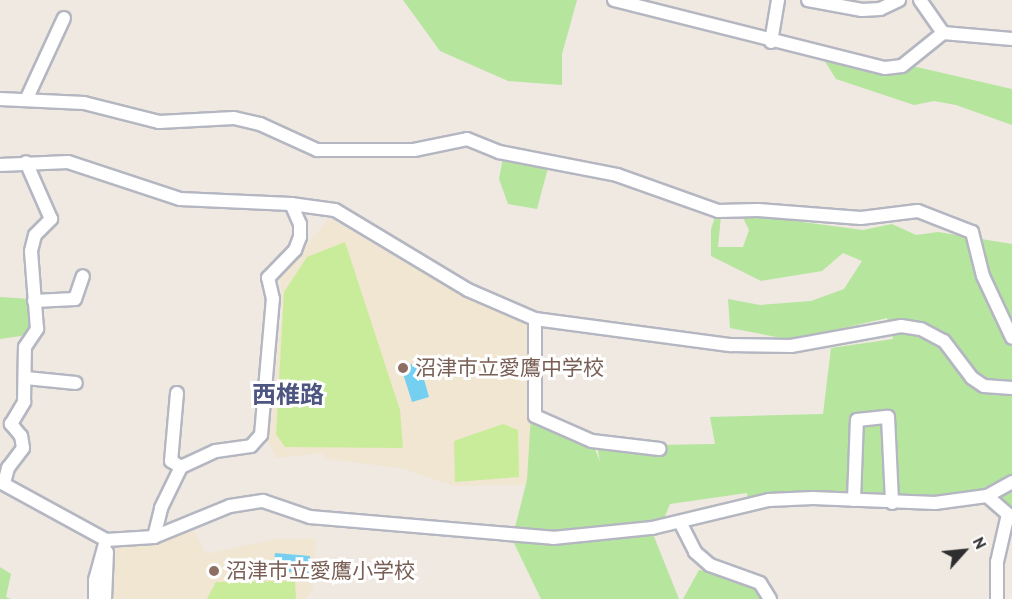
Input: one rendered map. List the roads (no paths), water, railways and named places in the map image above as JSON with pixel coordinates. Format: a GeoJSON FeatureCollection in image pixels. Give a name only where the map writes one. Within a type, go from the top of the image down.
{"type":"FeatureCollection","features":[{"type":"Feature","properties":{"kind":"street"},"geometry":{"type":"LineString","coordinates":[[614,0],[637,3],[771,42],[885,68],[902,66],[943,33],[1012,39]]}},
{"type":"Feature","properties":{"kind":"street"},"geometry":{"type":"LineString","coordinates":[[771,42],[775,0]]}},
{"type":"Feature","properties":{"kind":"street"},"geometry":{"type":"LineString","coordinates":[[808,0],[862,10],[880,9],[899,0]]}},
{"type":"Feature","properties":{"kind":"street"},"geometry":{"type":"LineString","coordinates":[[920,0],[943,33]]}},
{"type":"Feature","properties":{"kind":"street"},"geometry":{"type":"LineString","coordinates":[[27,98],[64,18]]}},
{"type":"Feature","properties":{"kind":"street"},"geometry":{"type":"LineString","coordinates":[[0,99],[27,98],[84,103],[159,122],[234,118],[260,124],[317,150],[414,150],[467,139],[499,152],[627,178],[718,211],[758,210],[861,218],[918,211],[972,231],[983,276],[1012,338]]}},
{"type":"Feature","properties":{"kind":"street"},"geometry":{"type":"LineString","coordinates":[[0,165],[26,162],[68,162],[95,168],[180,199],[291,204],[335,210],[459,285],[535,319],[731,345],[822,342],[901,326],[921,329],[944,341],[972,378],[984,386],[1012,388]]}},
{"type":"Feature","properties":{"kind":"street"},"geometry":{"type":"LineString","coordinates":[[26,162],[51,219],[35,235],[31,251],[37,329],[25,347],[24,402],[6,421],[21,436],[23,448],[8,468],[2,483],[104,545],[109,553],[105,599]]}},
{"type":"Feature","properties":{"kind":"street"},"geometry":{"type":"LineString","coordinates":[[154,537],[169,487],[181,467],[216,451],[251,446],[261,435],[273,299],[268,278],[295,250],[300,237],[300,224],[291,204]]}},
{"type":"Feature","properties":{"kind":"street"},"geometry":{"type":"LineString","coordinates":[[34,301],[75,299],[83,276]]}},
{"type":"Feature","properties":{"kind":"street"},"geometry":{"type":"LineString","coordinates":[[535,319],[535,416],[592,441],[660,449]]}},
{"type":"Feature","properties":{"kind":"street"},"geometry":{"type":"LineString","coordinates":[[26,378],[76,383]]}},
{"type":"Feature","properties":{"kind":"street"},"geometry":{"type":"LineString","coordinates":[[177,393],[171,461],[181,467]]}},
{"type":"Feature","properties":{"kind":"street"},"geometry":{"type":"LineString","coordinates":[[854,500],[857,420],[888,417],[892,503]]}},
{"type":"Feature","properties":{"kind":"street"},"geometry":{"type":"LineString","coordinates":[[104,545],[154,537],[230,506],[263,501],[310,517],[554,538],[680,522],[769,500],[936,503],[987,496],[1012,482]]}},
{"type":"Feature","properties":{"kind":"street"},"geometry":{"type":"LineString","coordinates":[[987,496],[1008,514],[997,562],[996,599]]}},
{"type":"Feature","properties":{"kind":"street"},"geometry":{"type":"LineString","coordinates":[[680,522],[695,552],[710,565],[760,584],[770,599]]}},
{"type":"Feature","properties":{"kind":"street"},"geometry":{"type":"LineString","coordinates":[[95,599],[95,580],[104,545]]}},
{"type":"Feature","properties":{"kind":"water"},"geometry":{"type":"Polygon","coordinates":[[[419,362],[429,397],[412,402],[401,367],[419,362]]]}},
{"type":"Feature","properties":{"kind":"water"},"geometry":{"type":"Polygon","coordinates":[[[275,553],[310,556],[309,573],[273,571],[275,553]]]}},
{"type":"Feature","properties":{"kind":"place","name":"沼津市立愛鷹中学校"},"geometry":{"type":"Point","coordinates":[403,368]}},
{"type":"Feature","properties":{"kind":"place","name":"沼津市立愛鷹小学校"},"geometry":{"type":"Point","coordinates":[214,571]}},
{"type":"Feature","properties":{"kind":"district","name":"西椎路"},"geometry":{"type":"Point","coordinates":[288,395]}}]}
